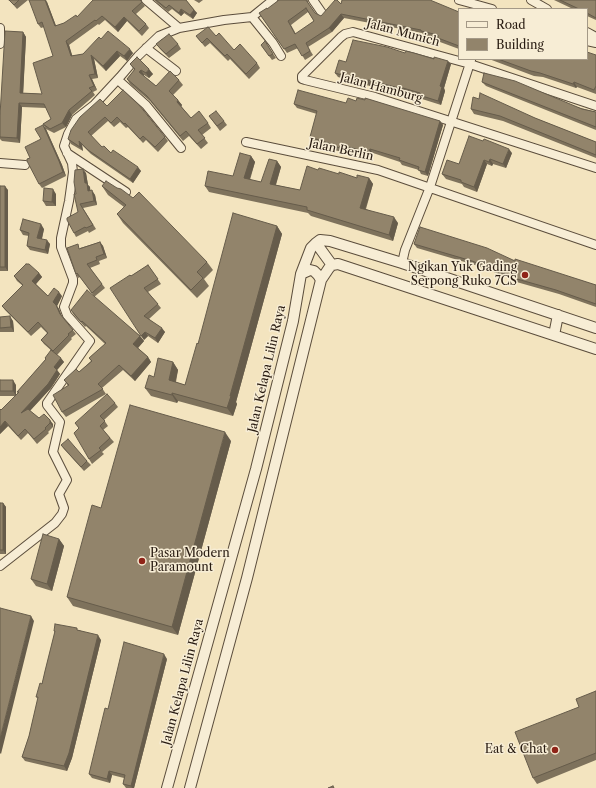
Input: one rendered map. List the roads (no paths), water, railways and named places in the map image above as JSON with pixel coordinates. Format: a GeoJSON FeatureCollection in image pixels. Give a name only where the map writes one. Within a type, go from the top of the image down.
{"type":"FeatureCollection","features":[{"type":"Feature","properties":{"kind":"street"},"geometry":{"type":"LineString","coordinates":[[146,0],[178,28]]}},
{"type":"Feature","properties":{"kind":"street"},"geometry":{"type":"LineString","coordinates":[[0,566],[58,520],[64,508],[59,494],[67,480],[53,452],[60,422],[47,403],[90,341],[67,315],[64,307],[73,283],[73,279],[61,246],[61,238],[69,201],[73,172],[72,163],[64,146],[68,134],[76,119],[94,105],[138,56],[159,36],[178,28],[252,17],[273,0]]}},
{"type":"Feature","properties":{"kind":"street"},"geometry":{"type":"LineString","coordinates":[[313,0],[322,13]]}},
{"type":"Feature","properties":{"kind":"street"},"geometry":{"type":"LineString","coordinates":[[459,0],[490,6]]}},
{"type":"Feature","properties":{"kind":"street"},"geometry":{"type":"LineString","coordinates":[[531,0],[545,8]]}},
{"type":"Feature","properties":{"kind":"street"},"geometry":{"type":"LineString","coordinates":[[252,17],[273,43],[281,56]]}},
{"type":"Feature","properties":{"kind":"street"},"geometry":{"type":"LineString","coordinates":[[0,29],[0,44]]}},
{"type":"Feature","properties":{"kind":"street","name":"Jalan Munich"},"geometry":{"type":"LineString","coordinates":[[305,80],[302,79],[302,76],[341,37],[345,34],[353,32],[458,59]]}},
{"type":"Feature","properties":{"kind":"street"},"geometry":{"type":"LineString","coordinates":[[146,48],[176,71]]}},
{"type":"Feature","properties":{"kind":"street"},"geometry":{"type":"LineString","coordinates":[[402,263],[405,250],[430,187],[471,62]]}},
{"type":"Feature","properties":{"kind":"street","name":"Jalan Munich"},"geometry":{"type":"LineString","coordinates":[[471,62],[596,106]]}},
{"type":"Feature","properties":{"kind":"street"},"geometry":{"type":"LineString","coordinates":[[118,80],[146,106],[181,148]]}},
{"type":"Feature","properties":{"kind":"street","name":"Jalan Hamburg"},"geometry":{"type":"LineString","coordinates":[[305,80],[375,97],[596,168]]}},
{"type":"Feature","properties":{"kind":"street","name":"Jalan Berlin"},"geometry":{"type":"LineString","coordinates":[[246,142],[378,170],[596,245]]}},
{"type":"Feature","properties":{"kind":"street"},"geometry":{"type":"LineString","coordinates":[[66,153],[126,192]]}},
{"type":"Feature","properties":{"kind":"street"},"geometry":{"type":"LineString","coordinates":[[0,163],[25,165]]}},
{"type":"Feature","properties":{"kind":"street"},"geometry":{"type":"LineString","coordinates":[[332,264],[316,243],[320,240],[402,263],[596,328]]}},
{"type":"Feature","properties":{"kind":"street","name":"Jalan Kelapa Lilin Raya"},"geometry":{"type":"LineString","coordinates":[[167,788],[256,469],[293,321],[301,274],[311,248],[316,243]]}},
{"type":"Feature","properties":{"kind":"street"},"geometry":{"type":"LineString","coordinates":[[190,788],[247,578],[322,280],[332,264]]}},
{"type":"Feature","properties":{"kind":"street"},"geometry":{"type":"LineString","coordinates":[[332,264],[338,264],[596,349]]}},
{"type":"Feature","properties":{"kind":"street"},"geometry":{"type":"LineString","coordinates":[[301,274],[310,270],[314,271],[322,280]]}},
{"type":"Feature","properties":{"kind":"street"},"geometry":{"type":"LineString","coordinates":[[554,335],[558,315]]}},
{"type":"Feature","properties":{"kind":"place","name":"Ngikan Yuk Gading Serpong Ruko 7CS"},"geometry":{"type":"Point","coordinates":[525,275]}},
{"type":"Feature","properties":{"kind":"place","name":"Pasar Modern Paramount"},"geometry":{"type":"Point","coordinates":[142,561]}},
{"type":"Feature","properties":{"kind":"place","name":"Eat & Chat"},"geometry":{"type":"Point","coordinates":[555,750]}}]}
